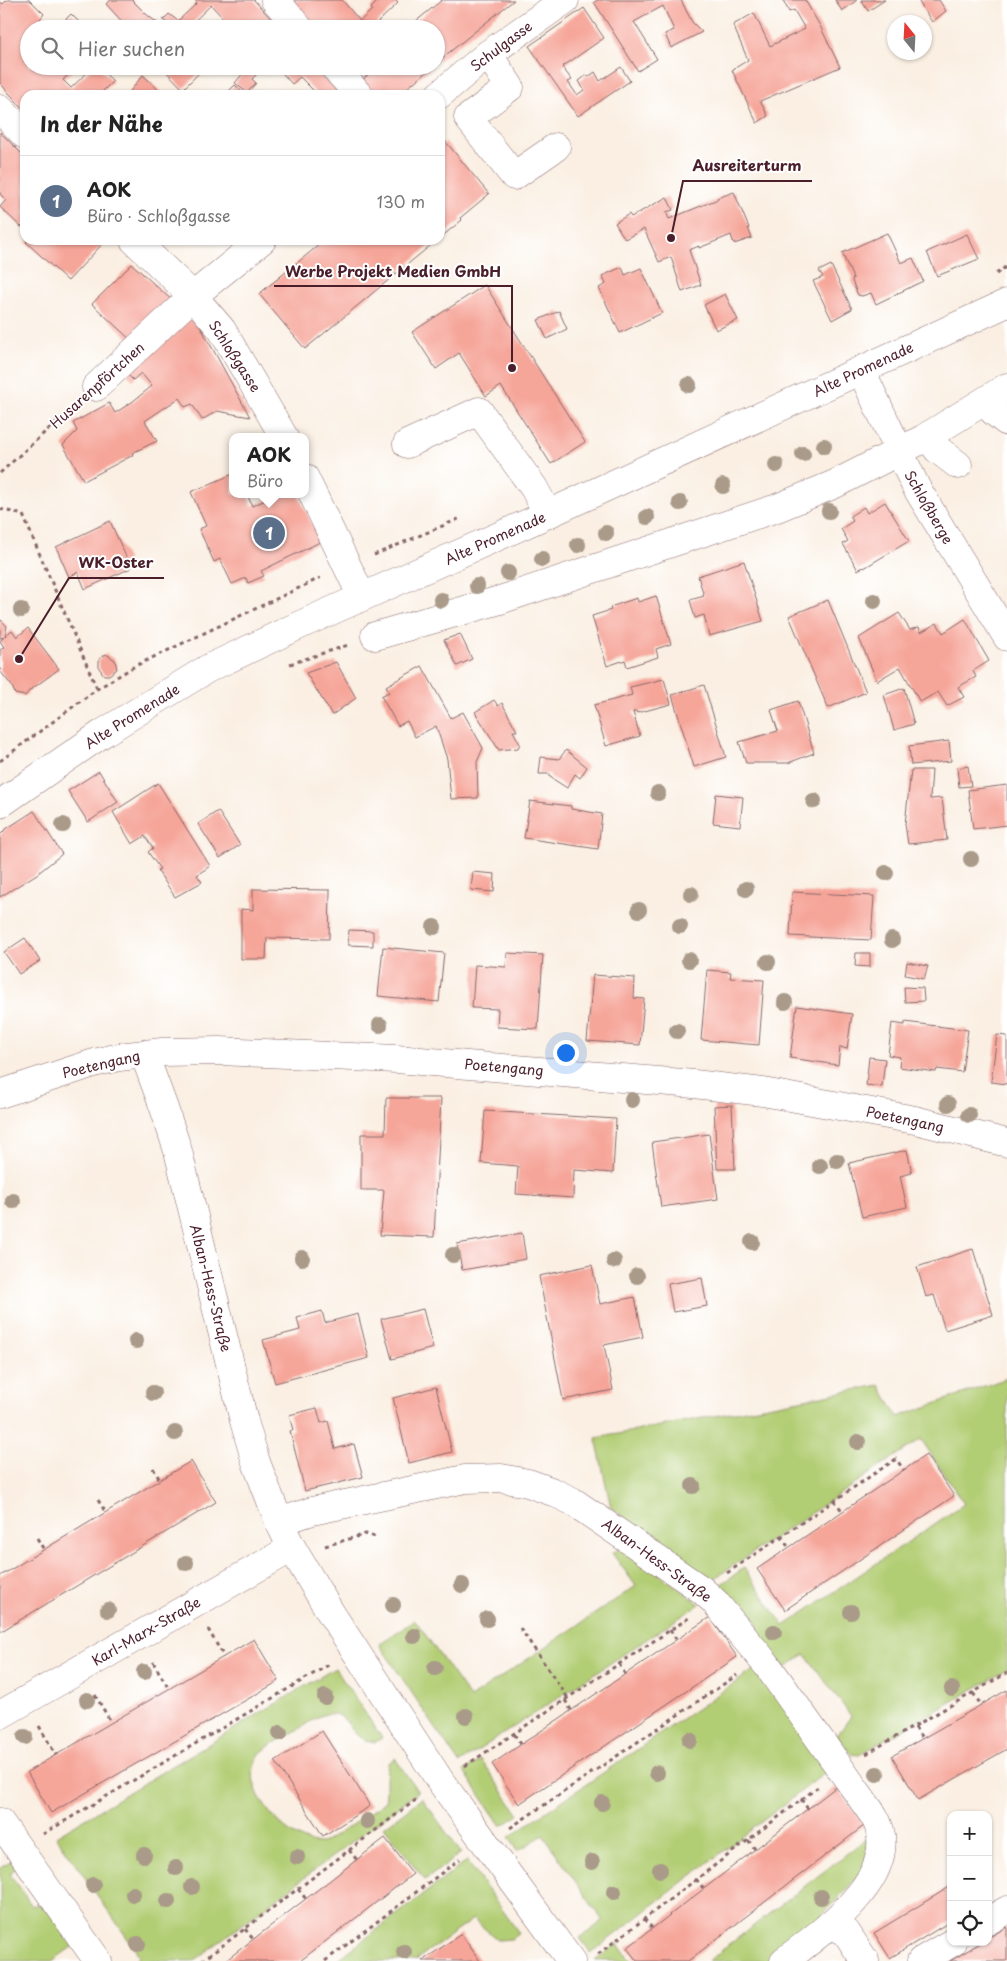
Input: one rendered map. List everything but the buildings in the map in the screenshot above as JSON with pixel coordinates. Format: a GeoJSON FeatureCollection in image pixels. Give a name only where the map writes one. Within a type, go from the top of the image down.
{"type":"FeatureCollection","features":[{"type":"Feature","properties":{"kind":"street"},"geometry":{"type":"LineString","coordinates":[[275,0],[292,20]]}},
{"type":"Feature","properties":{"kind":"street","name":"Schulgasse"},"geometry":{"type":"LineString","coordinates":[[445,90],[488,54],[565,0]]}},
{"type":"Feature","properties":{"kind":"street"},"geometry":{"type":"LineString","coordinates":[[488,54],[510,87],[468,118],[514,176],[556,147]]}},
{"type":"Feature","properties":{"kind":"street"},"geometry":{"type":"LineString","coordinates":[[341,75],[355,90]]}},
{"type":"Feature","properties":{"kind":"street"},"geometry":{"type":"LineString","coordinates":[[0,109],[20,130]]}},
{"type":"Feature","properties":{"kind":"street","name":"Schloßgasse"},"geometry":{"type":"LineString","coordinates":[[139,245],[193,296],[222,330],[282,433]]}},
{"type":"Feature","properties":{"kind":"street"},"geometry":{"type":"LineString","coordinates":[[193,296],[256,245]]}},
{"type":"Feature","properties":{"kind":"street","name":"Husarenpförtchen"},"geometry":{"type":"LineString","coordinates":[[96,387],[193,296]]}},
{"type":"Feature","properties":{"kind":"street","name":"Alte Promenade"},"geometry":{"type":"LineString","coordinates":[[0,804],[103,733],[207,669],[1007,303]]}},
{"type":"Feature","properties":{"kind":"street","name":"Schloßberge"},"geometry":{"type":"LineString","coordinates":[[861,370],[916,487],[975,574],[1007,638]]}},
{"type":"Feature","properties":{"kind":"street"},"geometry":{"type":"LineString","coordinates":[[375,636],[500,600],[768,512],[835,484],[898,452],[997,394]]}},
{"type":"Feature","properties":{"kind":"street"},"geometry":{"type":"LineString","coordinates":[[997,394],[993,411],[1007,422]]}},
{"type":"Feature","properties":{"kind":"street"},"geometry":{"type":"LineString","coordinates":[[406,444],[479,411],[534,488],[548,514]]}},
{"type":"Feature","properties":{"kind":"street"},"geometry":{"type":"LineString","coordinates":[[929,435],[937,449],[958,465]]}},
{"type":"Feature","properties":{"kind":"street"},"geometry":{"type":"LineString","coordinates":[[309,486],[362,597]]}},
{"type":"Feature","properties":{"kind":"street","name":"Poetengang"},"geometry":{"type":"LineString","coordinates":[[0,1094],[72,1069],[119,1057],[144,1054],[220,1051],[396,1059],[694,1084],[763,1092],[915,1120],[1007,1143]]}},
{"type":"Feature","properties":{"kind":"street","name":"Alban-Hess-Straße"},"geometry":{"type":"LineString","coordinates":[[144,1054],[178,1151],[244,1421],[256,1462],[279,1522],[292,1548],[354,1650],[440,1782],[483,1842],[583,1958]]}},
{"type":"Feature","properties":{"kind":"street","name":"Alban-Hess-Straße"},"geometry":{"type":"LineString","coordinates":[[279,1522],[312,1511],[465,1478],[501,1478],[528,1483],[572,1501],[702,1590],[761,1658],[877,1820],[882,1832],[882,1845],[877,1863],[866,1884],[832,1924],[784,1961]]}},
{"type":"Feature","properties":{"kind":"street","name":"Karl-Marx-Straße"},"geometry":{"type":"LineString","coordinates":[[0,1714],[292,1548]]}},
{"type":"Feature","properties":{"kind":"street"},"geometry":{"type":"LineString","coordinates":[[0,1822],[98,1961]]}},
{"type":"Feature","properties":{"kind":"street"},"geometry":{"type":"LineString","coordinates":[[992,1919],[1007,1910]]}},
{"type":"Feature","properties":{"kind":"street"},"geometry":{"type":"LineString","coordinates":[[832,1924],[846,1932],[865,1961]]}},
{"type":"Feature","properties":{"kind":"street"},"geometry":{"type":"LineString","coordinates":[[921,1961],[947,1946]]}},
{"type":"Feature","properties":{"kind":"path","name":"Husarenpförtchen"},"geometry":{"type":"LineString","coordinates":[[0,473],[96,387]]}},
{"type":"Feature","properties":{"kind":"path"},"geometry":{"type":"LineString","coordinates":[[0,509],[23,515],[97,689]]}},
{"type":"Feature","properties":{"kind":"path"},"geometry":{"type":"LineString","coordinates":[[283,667],[375,636]]}},
{"type":"Feature","properties":{"kind":"path"},"geometry":{"type":"LineString","coordinates":[[702,1590],[896,1458],[904,1470]]}},
{"type":"Feature","properties":{"kind":"path"},"geometry":{"type":"LineString","coordinates":[[153,1468],[160,1480]]}},
{"type":"Feature","properties":{"kind":"path"},"geometry":{"type":"LineString","coordinates":[[98,1500],[106,1513]]}},
{"type":"Feature","properties":{"kind":"path"},"geometry":{"type":"LineString","coordinates":[[834,1500],[842,1512]]}},
{"type":"Feature","properties":{"kind":"path"},"geometry":{"type":"LineString","coordinates":[[322,1547],[366,1534],[375,1537]]}},
{"type":"Feature","properties":{"kind":"path"},"geometry":{"type":"LineString","coordinates":[[781,1536],[789,1548]]}},
{"type":"Feature","properties":{"kind":"path"},"geometry":{"type":"LineString","coordinates":[[36,1538],[44,1550]]}},
{"type":"Feature","properties":{"kind":"path"},"geometry":{"type":"LineString","coordinates":[[206,1626],[224,1657]]}},
{"type":"Feature","properties":{"kind":"path"},"geometry":{"type":"LineString","coordinates":[[520,1628],[566,1699],[571,1710]]}},
{"type":"Feature","properties":{"kind":"path"},"geometry":{"type":"LineString","coordinates":[[670,1630],[676,1639]]}},
{"type":"Feature","properties":{"kind":"path"},"geometry":{"type":"LineString","coordinates":[[21,1851],[38,1837],[354,1650]]}},
{"type":"Feature","properties":{"kind":"path"},"geometry":{"type":"LineString","coordinates":[[150,1657],[169,1689]]}},
{"type":"Feature","properties":{"kind":"path"},"geometry":{"type":"LineString","coordinates":[[325,1961],[483,1842],[515,1826],[761,1658]]}},
{"type":"Feature","properties":{"kind":"path"},"geometry":{"type":"LineString","coordinates":[[619,1664],[625,1674]]}},
{"type":"Feature","properties":{"kind":"path"},"geometry":{"type":"LineString","coordinates":[[583,1958],[644,1919],[841,1769],[1007,1673]]}},
{"type":"Feature","properties":{"kind":"path"},"geometry":{"type":"LineString","coordinates":[[92,1689],[111,1722]]}},
{"type":"Feature","properties":{"kind":"path"},"geometry":{"type":"LineString","coordinates":[[973,1693],[980,1705]]}},
{"type":"Feature","properties":{"kind":"path"},"geometry":{"type":"LineString","coordinates":[[36,1721],[56,1755]]}},
{"type":"Feature","properties":{"kind":"path"},"geometry":{"type":"LineString","coordinates":[[915,1727],[922,1738]]}},
{"type":"Feature","properties":{"kind":"path"},"geometry":{"type":"LineString","coordinates":[[514,1734],[521,1744]]}},
{"type":"Feature","properties":{"kind":"path"},"geometry":{"type":"LineString","coordinates":[[801,1800],[808,1809]]}},
{"type":"Feature","properties":{"kind":"path"},"geometry":{"type":"LineString","coordinates":[[748,1840],[755,1849]]}},
{"type":"Feature","properties":{"kind":"path"},"geometry":{"type":"LineString","coordinates":[[349,1850],[356,1860]]}},
{"type":"Feature","properties":{"kind":"path"},"geometry":{"type":"LineString","coordinates":[[696,1879],[704,1889]]}},
{"type":"Feature","properties":{"kind":"path"},"geometry":{"type":"LineString","coordinates":[[298,1889],[306,1899]]}},
{"type":"Feature","properties":{"kind":"path"},"geometry":{"type":"LineString","coordinates":[[644,1919],[653,1929]]}},
{"type":"Feature","properties":{"kind":"path"},"geometry":{"type":"LineString","coordinates":[[245,1928],[253,1940]]}},
{"type":"Feature","properties":{"kind":"green space"},"geometry":{"type":"Polygon","coordinates":[[[1007,1378],[1007,1670],[859,1755],[851,1754],[837,1736],[851,1716],[805,1654],[785,1668],[754,1631],[759,1625],[749,1611],[741,1616],[717,1587],[744,1568],[784,1626],[964,1504],[921,1439],[712,1580],[611,1508],[596,1438],[880,1385],[898,1417],[1007,1378]]]}},
{"type":"Feature","properties":{"kind":"green space"},"geometry":{"type":"Polygon","coordinates":[[[622,1547],[700,1604],[459,1763],[379,1644],[415,1620],[470,1698],[636,1586],[612,1553],[622,1547]]]}},
{"type":"Feature","properties":{"kind":"green space"},"geometry":{"type":"Polygon","coordinates":[[[758,1667],[830,1769],[591,1953],[580,1938],[603,1921],[543,1835],[518,1851],[509,1837],[758,1667]]]}},
{"type":"Feature","properties":{"kind":"green space"},"geometry":{"type":"Polygon","coordinates":[[[335,1668],[382,1738],[375,1742],[366,1740],[355,1733],[344,1719],[328,1714],[315,1719],[271,1745],[258,1757],[255,1763],[253,1779],[257,1792],[270,1813],[279,1823],[299,1838],[321,1843],[385,1802],[388,1763],[395,1758],[418,1792],[194,1961],[136,1961],[139,1955],[56,1836],[335,1668]]]}},
{"type":"Feature","properties":{"kind":"green space"},"geometry":{"type":"Polygon","coordinates":[[[481,1760],[519,1815],[501,1826],[464,1771],[481,1760]]]}},
{"type":"Feature","properties":{"kind":"green space"},"geometry":{"type":"Polygon","coordinates":[[[422,1798],[461,1853],[425,1880],[384,1827],[422,1798]]]}},
{"type":"Feature","properties":{"kind":"green space"},"geometry":{"type":"Polygon","coordinates":[[[871,1835],[862,1872],[814,1924],[769,1961],[708,1961],[871,1835]]]}},
{"type":"Feature","properties":{"kind":"green space"},"geometry":{"type":"Polygon","coordinates":[[[16,1858],[20,1863],[10,1874],[32,1906],[46,1900],[76,1944],[52,1961],[0,1961],[0,1869],[16,1858]]]}},
{"type":"Feature","properties":{"kind":"green space"},"geometry":{"type":"Polygon","coordinates":[[[467,1861],[519,1933],[511,1939],[498,1940],[473,1919],[417,1959],[418,1961],[336,1961],[467,1861]]]}},
{"type":"Feature","properties":{"kind":"green space"},"geometry":{"type":"Polygon","coordinates":[[[617,1943],[631,1961],[595,1961],[617,1943]]]}},
{"type":"Feature","properties":{"kind":"place","name":"Ausreiterturm"},"geometry":{"type":"Point","coordinates":[671,238]}},
{"type":"Feature","properties":{"kind":"place","name":"Werbe Projekt Medien GmbH"},"geometry":{"type":"Point","coordinates":[512,368]}},
{"type":"Feature","properties":{"kind":"place","name":"AOK"},"geometry":{"type":"Point","coordinates":[269,533]}},
{"type":"Feature","properties":{"kind":"place","name":"WK-Oster"},"geometry":{"type":"Point","coordinates":[19,659]}}]}
